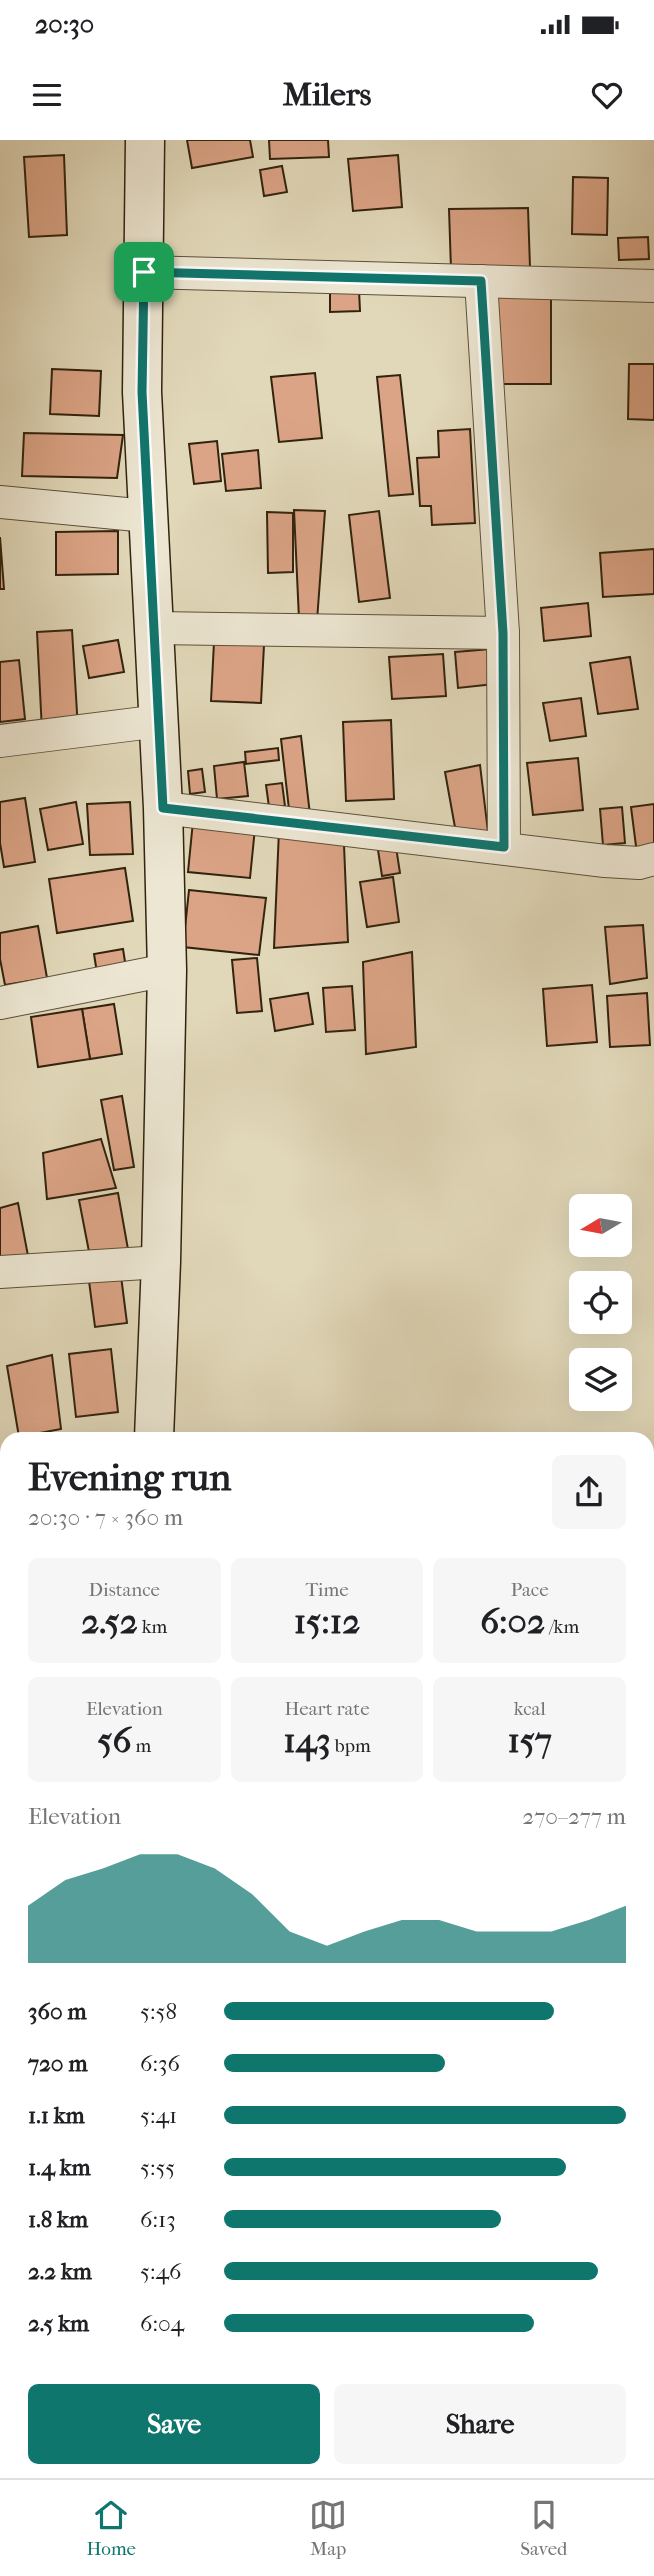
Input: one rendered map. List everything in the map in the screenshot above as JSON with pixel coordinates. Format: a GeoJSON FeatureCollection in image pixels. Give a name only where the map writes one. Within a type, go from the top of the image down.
{"type":"FeatureCollection","features":[{"type":"Feature","properties":{"kind":"main road"},"geometry":{"type":"LineString","coordinates":[[145,140],[142,392],[160,721],[167,970],[154,1432]]}},
{"type":"Feature","properties":{"kind":"street"},"geometry":{"type":"LineString","coordinates":[[144,272],[654,286]]}},
{"type":"Feature","properties":{"kind":"street"},"geometry":{"type":"LineString","coordinates":[[481,281],[503,633],[504,847]]}},
{"type":"Feature","properties":{"kind":"street"},"geometry":{"type":"LineString","coordinates":[[0,502],[147,516]]}},
{"type":"Feature","properties":{"kind":"street"},"geometry":{"type":"LineString","coordinates":[[155,628],[503,633]]}},
{"type":"Feature","properties":{"kind":"street"},"geometry":{"type":"LineString","coordinates":[[0,741],[160,721]]}},
{"type":"Feature","properties":{"kind":"street"},"geometry":{"type":"LineString","coordinates":[[163,808],[605,861],[639,863],[654,859]]}},
{"type":"Feature","properties":{"kind":"street"},"geometry":{"type":"LineString","coordinates":[[0,1003],[167,970]]}},
{"type":"Feature","properties":{"kind":"street"},"geometry":{"type":"LineString","coordinates":[[0,1272],[161,1262]]}},
{"type":"Feature","properties":{"kind":"building"},"geometry":{"type":"Polygon","coordinates":[[[187,140],[250,140],[253,157],[192,168],[187,140]]]}},
{"type":"Feature","properties":{"kind":"building"},"geometry":{"type":"Polygon","coordinates":[[[269,140],[328,140],[329,157],[270,159],[269,140]]]}},
{"type":"Feature","properties":{"kind":"building"},"geometry":{"type":"Polygon","coordinates":[[[64,155],[67,235],[29,237],[24,157],[64,155]]]}},
{"type":"Feature","properties":{"kind":"building"},"geometry":{"type":"Polygon","coordinates":[[[398,155],[402,207],[353,211],[348,159],[398,155]]]}},
{"type":"Feature","properties":{"kind":"building"},"geometry":{"type":"Polygon","coordinates":[[[282,166],[287,192],[264,196],[260,170],[282,166]]]}},
{"type":"Feature","properties":{"kind":"building"},"geometry":{"type":"Polygon","coordinates":[[[573,177],[608,178],[607,235],[572,234],[573,177]]]}},
{"type":"Feature","properties":{"kind":"building"},"geometry":{"type":"Polygon","coordinates":[[[528,208],[530,267],[451,269],[449,209],[528,208]]]}},
{"type":"Feature","properties":{"kind":"building"},"geometry":{"type":"Polygon","coordinates":[[[648,237],[649,259],[619,260],[618,238],[648,237]]]}},
{"type":"Feature","properties":{"kind":"building"},"geometry":{"type":"Polygon","coordinates":[[[359,290],[360,311],[330,312],[330,291],[359,290]]]}},
{"type":"Feature","properties":{"kind":"building"},"geometry":{"type":"Polygon","coordinates":[[[493,292],[551,292],[551,384],[492,384],[493,292]]]}},
{"type":"Feature","properties":{"kind":"building"},"geometry":{"type":"Polygon","coordinates":[[[629,364],[654,364],[654,420],[628,419],[629,364]]]}},
{"type":"Feature","properties":{"kind":"building"},"geometry":{"type":"Polygon","coordinates":[[[52,369],[101,371],[99,416],[50,414],[52,369]]]}},
{"type":"Feature","properties":{"kind":"building"},"geometry":{"type":"Polygon","coordinates":[[[315,373],[322,438],[279,442],[271,377],[315,373]]]}},
{"type":"Feature","properties":{"kind":"building"},"geometry":{"type":"Polygon","coordinates":[[[400,375],[413,494],[389,496],[377,377],[400,375]]]}},
{"type":"Feature","properties":{"kind":"building"},"geometry":{"type":"Polygon","coordinates":[[[470,429],[475,523],[432,525],[431,506],[420,506],[417,458],[439,457],[438,431],[470,429]]]}},
{"type":"Feature","properties":{"kind":"building"},"geometry":{"type":"Polygon","coordinates":[[[24,433],[123,435],[117,478],[22,476],[24,433]]]}},
{"type":"Feature","properties":{"kind":"building"},"geometry":{"type":"Polygon","coordinates":[[[217,441],[221,481],[194,484],[189,444],[217,441]]]}},
{"type":"Feature","properties":{"kind":"building"},"geometry":{"type":"Polygon","coordinates":[[[258,450],[261,488],[226,491],[222,454],[258,450]]]}},
{"type":"Feature","properties":{"kind":"building"},"geometry":{"type":"Polygon","coordinates":[[[294,510],[325,511],[317,621],[299,619],[294,510]]]}},
{"type":"Feature","properties":{"kind":"building"},"geometry":{"type":"Polygon","coordinates":[[[379,511],[390,598],[359,602],[349,515],[379,511]]]}},
{"type":"Feature","properties":{"kind":"building"},"geometry":{"type":"Polygon","coordinates":[[[267,512],[293,513],[293,572],[268,573],[267,512]]]}},
{"type":"Feature","properties":{"kind":"building"},"geometry":{"type":"Polygon","coordinates":[[[118,531],[118,574],[56,575],[56,532],[118,531]]]}},
{"type":"Feature","properties":{"kind":"building"},"geometry":{"type":"Polygon","coordinates":[[[0,537],[4,589],[0,589],[0,537]]]}},
{"type":"Feature","properties":{"kind":"building"},"geometry":{"type":"Polygon","coordinates":[[[654,549],[654,594],[603,597],[600,553],[654,549]]]}},
{"type":"Feature","properties":{"kind":"building"},"geometry":{"type":"Polygon","coordinates":[[[588,603],[591,636],[544,641],[541,608],[588,603]]]}},
{"type":"Feature","properties":{"kind":"building"},"geometry":{"type":"Polygon","coordinates":[[[72,630],[78,729],[42,731],[37,632],[72,630]]]}},
{"type":"Feature","properties":{"kind":"building"},"geometry":{"type":"Polygon","coordinates":[[[118,640],[124,672],[89,678],[83,646],[118,640]]]}},
{"type":"Feature","properties":{"kind":"building"},"geometry":{"type":"Polygon","coordinates":[[[214,642],[264,645],[261,703],[211,701],[214,642]]]}},
{"type":"Feature","properties":{"kind":"building"},"geometry":{"type":"Polygon","coordinates":[[[491,649],[494,684],[458,688],[455,652],[491,649]]]}},
{"type":"Feature","properties":{"kind":"building"},"geometry":{"type":"Polygon","coordinates":[[[443,654],[446,696],[392,699],[389,657],[443,654]]]}},
{"type":"Feature","properties":{"kind":"building"},"geometry":{"type":"Polygon","coordinates":[[[630,657],[638,709],[598,714],[590,663],[630,657]]]}},
{"type":"Feature","properties":{"kind":"building"},"geometry":{"type":"Polygon","coordinates":[[[19,660],[25,719],[0,722],[0,662],[19,660]]]}},
{"type":"Feature","properties":{"kind":"building"},"geometry":{"type":"Polygon","coordinates":[[[581,698],[586,736],[550,741],[543,703],[581,698]]]}},
{"type":"Feature","properties":{"kind":"building"},"geometry":{"type":"Polygon","coordinates":[[[391,720],[394,799],[346,801],[343,722],[391,720]]]}},
{"type":"Feature","properties":{"kind":"building"},"geometry":{"type":"Polygon","coordinates":[[[301,736],[310,815],[290,818],[281,739],[301,736]]]}},
{"type":"Feature","properties":{"kind":"building"},"geometry":{"type":"Polygon","coordinates":[[[278,748],[279,760],[246,764],[245,752],[278,748]]]}},
{"type":"Feature","properties":{"kind":"building"},"geometry":{"type":"Polygon","coordinates":[[[578,758],[583,810],[533,815],[527,763],[578,758]]]}},
{"type":"Feature","properties":{"kind":"building"},"geometry":{"type":"Polygon","coordinates":[[[244,762],[248,796],[217,799],[214,766],[244,762]]]}},
{"type":"Feature","properties":{"kind":"building"},"geometry":{"type":"Polygon","coordinates":[[[480,765],[488,832],[456,833],[445,772],[480,765]]]}},
{"type":"Feature","properties":{"kind":"building"},"geometry":{"type":"Polygon","coordinates":[[[202,769],[205,792],[190,794],[188,771],[202,769]]]}},
{"type":"Feature","properties":{"kind":"building"},"geometry":{"type":"Polygon","coordinates":[[[282,783],[285,806],[269,807],[266,785],[282,783]]]}},
{"type":"Feature","properties":{"kind":"building"},"geometry":{"type":"Polygon","coordinates":[[[25,798],[35,862],[4,867],[0,843],[0,802],[25,798]]]}},
{"type":"Feature","properties":{"kind":"building"},"geometry":{"type":"Polygon","coordinates":[[[76,802],[83,844],[48,850],[40,809],[76,802]]]}},
{"type":"Feature","properties":{"kind":"building"},"geometry":{"type":"Polygon","coordinates":[[[130,802],[133,854],[90,855],[87,804],[130,802]]]}},
{"type":"Feature","properties":{"kind":"building"},"geometry":{"type":"Polygon","coordinates":[[[654,804],[654,851],[637,854],[631,807],[654,804]]]}},
{"type":"Feature","properties":{"kind":"building"},"geometry":{"type":"Polygon","coordinates":[[[622,807],[625,843],[603,845],[600,809],[622,807]]]}},
{"type":"Feature","properties":{"kind":"building"},"geometry":{"type":"Polygon","coordinates":[[[193,821],[255,828],[250,878],[188,872],[193,821]]]}},
{"type":"Feature","properties":{"kind":"building"},"geometry":{"type":"Polygon","coordinates":[[[279,830],[344,845],[348,942],[274,948],[279,830]]]}},
{"type":"Feature","properties":{"kind":"building"},"geometry":{"type":"Polygon","coordinates":[[[396,847],[400,873],[382,876],[378,850],[396,847]]]}},
{"type":"Feature","properties":{"kind":"building"},"geometry":{"type":"Polygon","coordinates":[[[125,868],[133,921],[57,933],[49,879],[125,868]]]}},
{"type":"Feature","properties":{"kind":"building"},"geometry":{"type":"Polygon","coordinates":[[[393,877],[399,922],[367,927],[360,882],[393,877]]]}},
{"type":"Feature","properties":{"kind":"building"},"geometry":{"type":"Polygon","coordinates":[[[189,890],[266,898],[259,955],[183,947],[189,890]]]}},
{"type":"Feature","properties":{"kind":"building"},"geometry":{"type":"Polygon","coordinates":[[[643,925],[647,978],[610,984],[605,927],[643,925]]]}},
{"type":"Feature","properties":{"kind":"building"},"geometry":{"type":"Polygon","coordinates":[[[38,926],[47,978],[5,985],[0,959],[0,933],[38,926]]]}},
{"type":"Feature","properties":{"kind":"building"},"geometry":{"type":"Polygon","coordinates":[[[123,949],[126,968],[97,973],[94,954],[123,949]]]}},
{"type":"Feature","properties":{"kind":"building"},"geometry":{"type":"Polygon","coordinates":[[[412,952],[416,1047],[366,1054],[363,962],[412,952]]]}},
{"type":"Feature","properties":{"kind":"building"},"geometry":{"type":"Polygon","coordinates":[[[257,958],[262,1011],[237,1013],[232,960],[257,958]]]}},
{"type":"Feature","properties":{"kind":"building"},"geometry":{"type":"Polygon","coordinates":[[[592,985],[597,1042],[547,1046],[543,989],[592,985]]]}},
{"type":"Feature","properties":{"kind":"building"},"geometry":{"type":"Polygon","coordinates":[[[352,986],[355,1030],[326,1032],[323,988],[352,986]]]}},
{"type":"Feature","properties":{"kind":"building"},"geometry":{"type":"Polygon","coordinates":[[[308,993],[313,1024],[275,1031],[270,999],[308,993]]]}},
{"type":"Feature","properties":{"kind":"building"},"geometry":{"type":"Polygon","coordinates":[[[647,993],[650,1045],[610,1047],[607,996],[647,993]]]}},
{"type":"Feature","properties":{"kind":"building"},"geometry":{"type":"Polygon","coordinates":[[[114,1004],[122,1054],[90,1059],[82,1009],[114,1004]]]}},
{"type":"Feature","properties":{"kind":"building"},"geometry":{"type":"Polygon","coordinates":[[[82,1009],[90,1059],[38,1067],[31,1017],[82,1009]]]}},
{"type":"Feature","properties":{"kind":"building"},"geometry":{"type":"Polygon","coordinates":[[[122,1096],[134,1167],[114,1170],[101,1100],[122,1096]]]}},
{"type":"Feature","properties":{"kind":"building"},"geometry":{"type":"Polygon","coordinates":[[[101,1139],[116,1188],[47,1199],[43,1153],[101,1139]]]}},
{"type":"Feature","properties":{"kind":"building"},"geometry":{"type":"Polygon","coordinates":[[[118,1193],[129,1255],[91,1262],[79,1200],[118,1193]]]}},
{"type":"Feature","properties":{"kind":"building"},"geometry":{"type":"Polygon","coordinates":[[[18,1203],[29,1261],[0,1264],[0,1208],[18,1203]]]}},
{"type":"Feature","properties":{"kind":"building"},"geometry":{"type":"Polygon","coordinates":[[[121,1276],[127,1323],[95,1327],[89,1281],[121,1276]]]}},
{"type":"Feature","properties":{"kind":"building"},"geometry":{"type":"Polygon","coordinates":[[[111,1349],[118,1412],[76,1417],[69,1354],[111,1349]]]}},
{"type":"Feature","properties":{"kind":"building"},"geometry":{"type":"Polygon","coordinates":[[[52,1355],[61,1429],[18,1432],[7,1366],[52,1355]]]}},
{"type":"Feature","properties":{"kind":"route"},"geometry":{"type":"LineString","coordinates":[[144,272],[481,281],[503,633],[504,847],[163,808],[142,392],[144,272]]}}]}
